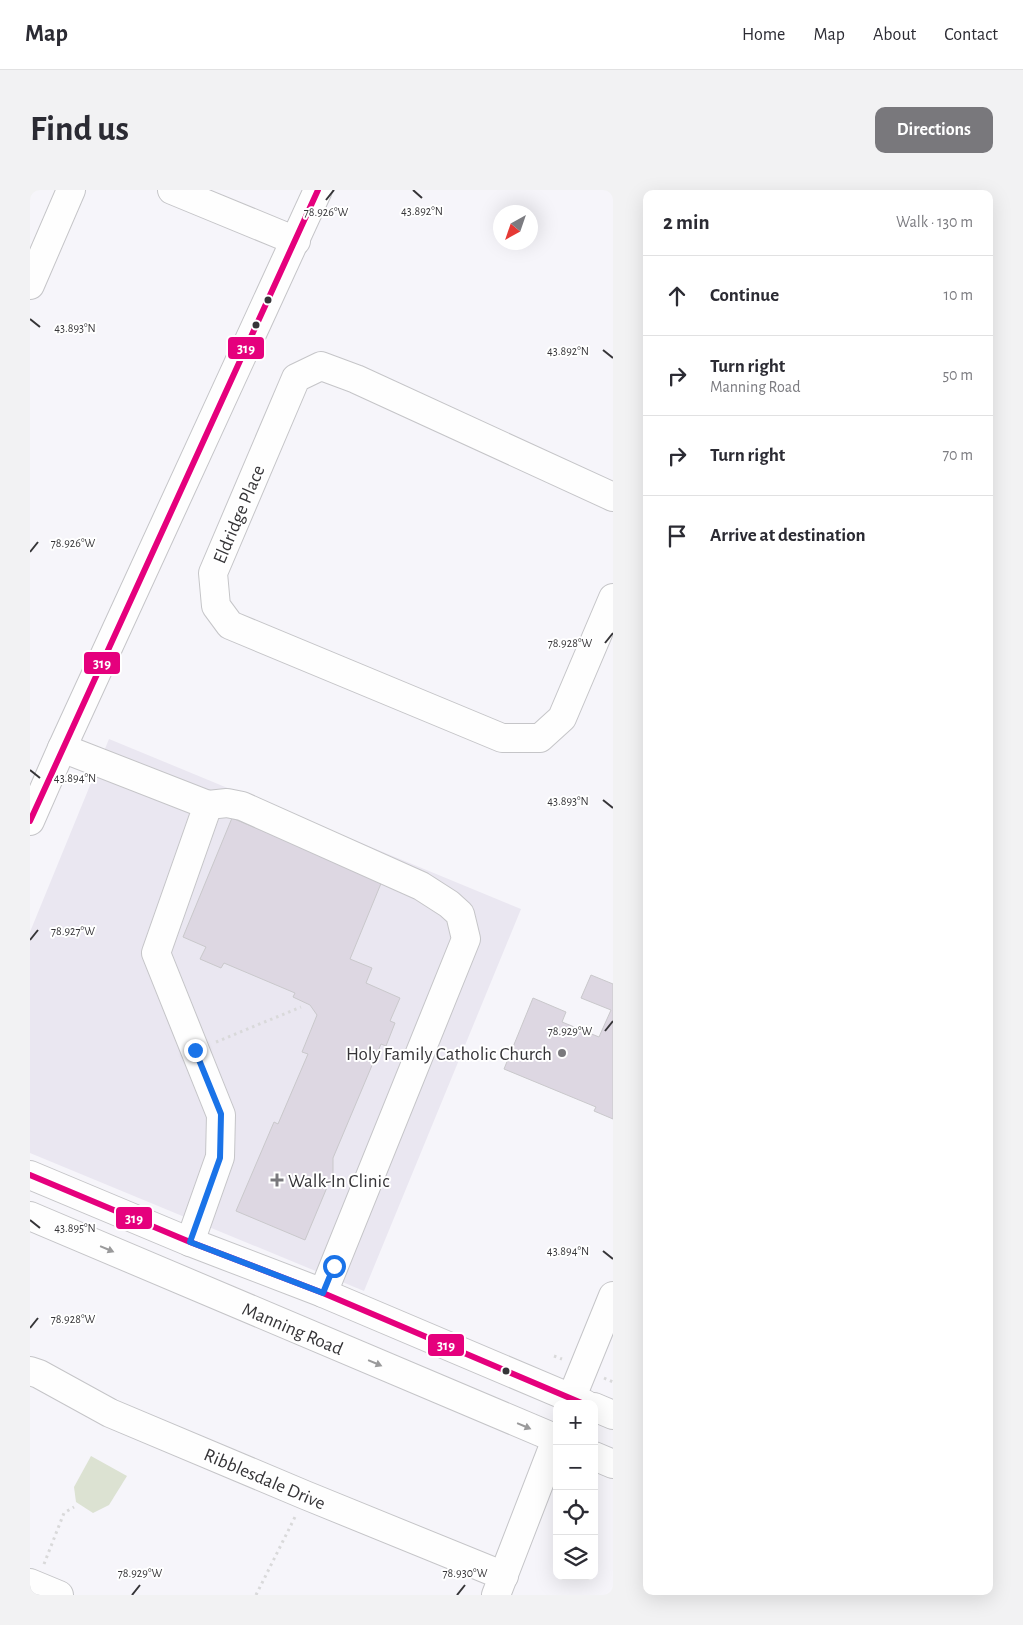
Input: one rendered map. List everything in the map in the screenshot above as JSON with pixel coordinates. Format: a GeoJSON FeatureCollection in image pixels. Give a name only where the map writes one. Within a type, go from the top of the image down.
{"type":"FeatureCollection","features":[{"type":"Feature","properties":{"kind":"street"},"geometry":{"type":"LineString","coordinates":[[30,285],[70,190]]}},
{"type":"Feature","properties":{"kind":"street"},"geometry":{"type":"LineString","coordinates":[[172,190],[296,241]]}},
{"type":"Feature","properties":{"kind":"street"},"geometry":{"type":"LineString","coordinates":[[30,822],[62,748],[318,190]]}},
{"type":"Feature","properties":{"kind":"street","name":"Eldridge Place"},"geometry":{"type":"LineString","coordinates":[[613,497],[356,379],[321,366],[296,378],[213,573],[216,606],[230,625],[502,738],[540,738],[562,718],[613,598]]}},
{"type":"Feature","properties":{"kind":"street"},"geometry":{"type":"LineString","coordinates":[[62,748],[208,806],[227,803],[242,806],[421,886],[449,904],[460,914],[466,939],[323,1293]]}},
{"type":"Feature","properties":{"kind":"street"},"geometry":{"type":"LineString","coordinates":[[190,1242],[220,1158],[221,1114],[156,954],[208,806]]}},
{"type":"Feature","properties":{"kind":"street"},"geometry":{"type":"LineString","coordinates":[[30,1175],[190,1242],[323,1293],[573,1400]]}},
{"type":"Feature","properties":{"kind":"street","name":"Manning Road"},"geometry":{"type":"LineString","coordinates":[[30,1216],[553,1437]]}},
{"type":"Feature","properties":{"kind":"street"},"geometry":{"type":"LineString","coordinates":[[581,1400],[613,1296]]}},
{"type":"Feature","properties":{"kind":"street","name":"Ribblesdale Drive"},"geometry":{"type":"LineString","coordinates":[[30,1371],[39,1374],[110,1413],[305,1496],[500,1586],[553,1445]]}},
{"type":"Feature","properties":{"kind":"street"},"geometry":{"type":"LineString","coordinates":[[598,1410],[613,1415]]}},
{"type":"Feature","properties":{"kind":"street"},"geometry":{"type":"LineString","coordinates":[[598,1458],[613,1464]]}},
{"type":"Feature","properties":{"kind":"path"},"geometry":{"type":"LineString","coordinates":[[195,1050],[301,1007]]}},
{"type":"Feature","properties":{"kind":"path"},"geometry":{"type":"LineString","coordinates":[[256,1595],[305,1496]]}},
{"type":"Feature","properties":{"kind":"path"},"geometry":{"type":"LineString","coordinates":[[41,1588],[64,1513],[74,1507]]}},
{"type":"Feature","properties":{"kind":"shaded area"},"geometry":{"type":"Polygon","coordinates":[[[109,739],[521,909],[364,1291],[30,1153],[30,932],[109,739]]]}},
{"type":"Feature","properties":{"kind":"green space"},"geometry":{"type":"Polygon","coordinates":[[[91,1456],[127,1476],[109,1505],[93,1513],[76,1502],[74,1487],[91,1456]]]}},
{"type":"Feature","properties":{"kind":"building"},"geometry":{"type":"Polygon","coordinates":[[[232,818],[382,881],[350,959],[372,968],[366,983],[400,998],[390,1021],[395,1023],[386,1046],[381,1044],[333,1158],[333,1173],[305,1240],[236,1211],[274,1122],[278,1124],[308,1054],[302,1052],[317,1015],[310,1005],[293,997],[295,993],[224,963],[221,968],[200,959],[206,947],[183,937],[232,818]]]}},
{"type":"Feature","properties":{"kind":"building","name":"Holy Family Catholic Church"},"geometry":{"type":"Polygon","coordinates":[[[591,975],[613,984],[613,1119],[594,1111],[596,1107],[504,1069],[533,998],[566,1012],[562,1022],[599,1037],[611,1010],[581,998],[591,975]]]}},
{"type":"Feature","properties":{"kind":"transit line","name":"319"},"geometry":{"type":"LineString","coordinates":[[30,821],[318,190]]}},
{"type":"Feature","properties":{"kind":"transit line","name":"319"},"geometry":{"type":"LineString","coordinates":[[30,1175],[190,1242],[323,1293],[575,1400]]}},
{"type":"Feature","properties":{"kind":"place","name":"Holy Family Catholic Church"},"geometry":{"type":"Point","coordinates":[562,1053]}},
{"type":"Feature","properties":{"kind":"place","name":"Walk-In Clinic"},"geometry":{"type":"Point","coordinates":[277,1180]}},
{"type":"Feature","properties":{"kind":"route"},"geometry":{"type":"LineString","coordinates":[[195,1050],[221,1114],[220,1158],[190,1242],[323,1293],[334,1266]]}}]}
